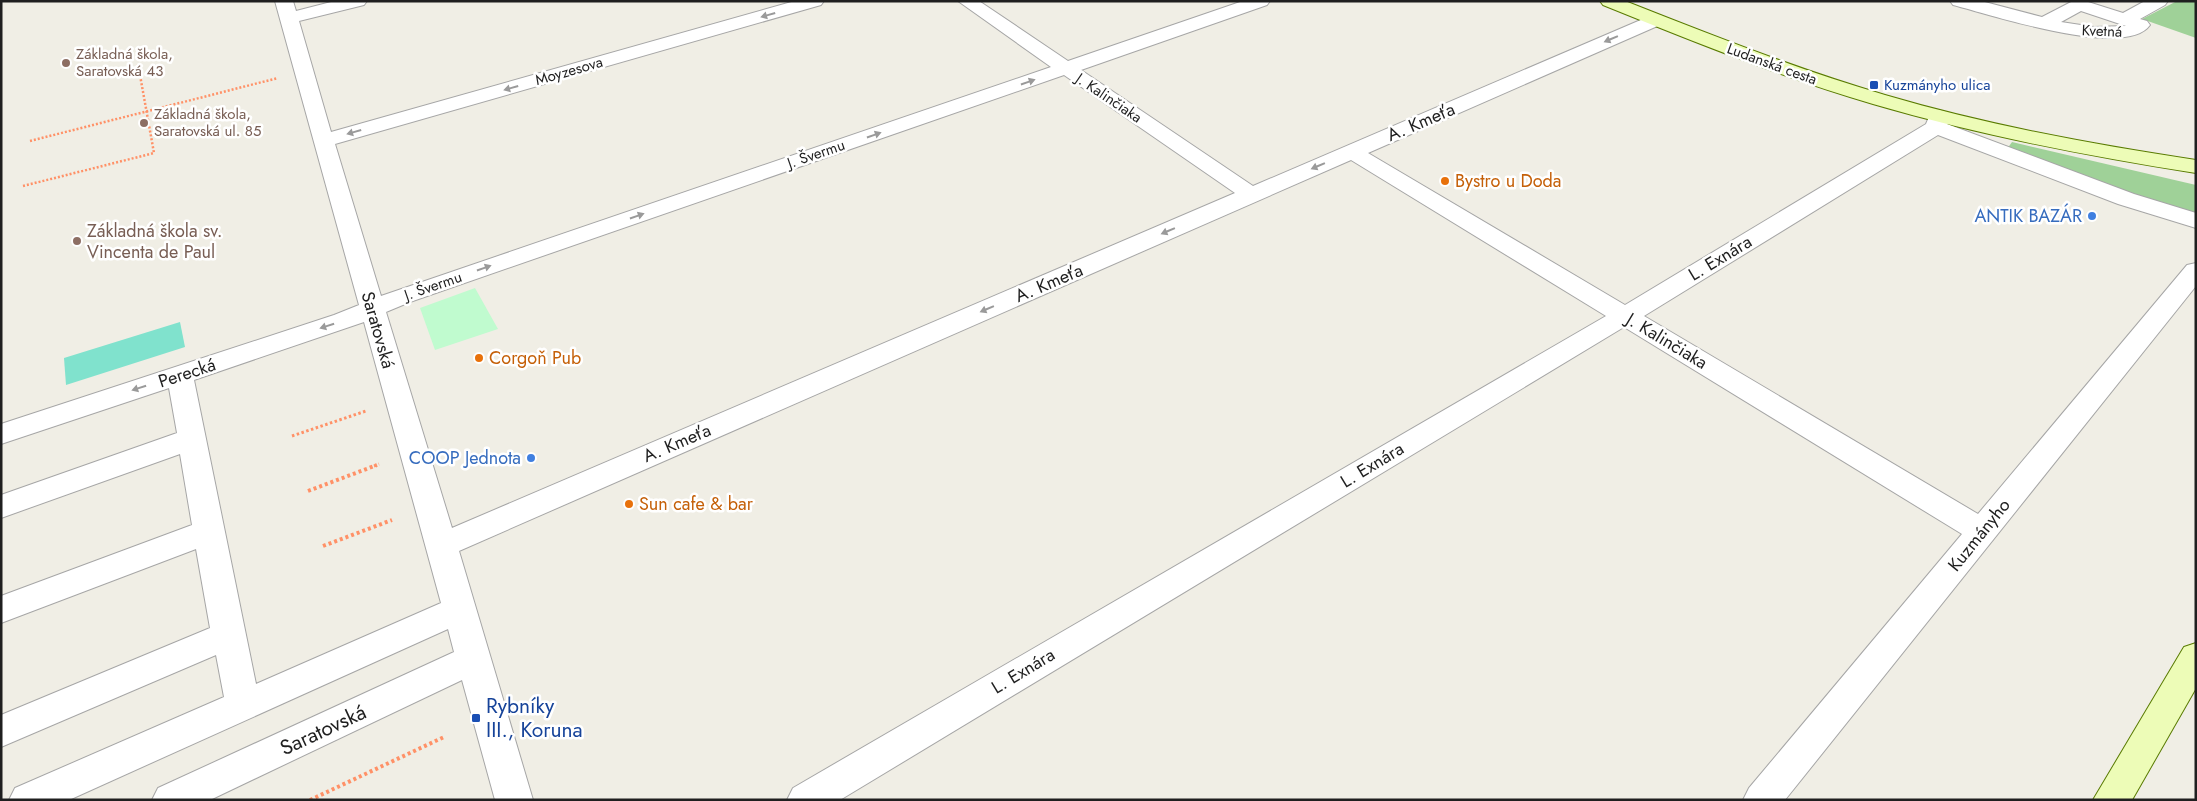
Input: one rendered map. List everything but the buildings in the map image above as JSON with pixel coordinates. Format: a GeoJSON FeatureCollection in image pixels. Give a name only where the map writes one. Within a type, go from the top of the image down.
{"type":"FeatureCollection","features":[{"type":"Feature","properties":{"kind":"street"},"geometry":{"type":"LineString","coordinates":[[287,9],[358,1]]}},
{"type":"Feature","properties":{"kind":"street","name":"Moyzesova"},"geometry":{"type":"LineString","coordinates":[[323,141],[815,1]]}},
{"type":"Feature","properties":{"kind":"street","name":"J. Kalinčiaka"},"geometry":{"type":"LineString","coordinates":[[967,1],[1252,195]]}},
{"type":"Feature","properties":{"kind":"street","name":"J. Švermu"},"geometry":{"type":"LineString","coordinates":[[372,310],[401,296],[1261,1]]}},
{"type":"Feature","properties":{"kind":"street","name":"Ludanská cesta"},"geometry":{"type":"LineString","coordinates":[[1609,1],[1782,69],[1871,97],[1937,122],[2126,199],[2196,221]]}},
{"type":"Feature","properties":{"kind":"street","name":"Kvetná"},"geometry":{"type":"LineString","coordinates":[[1959,1],[2075,30],[2114,33],[2134,31],[2141,25],[2079,5],[2045,22]]}},
{"type":"Feature","properties":{"kind":"street","name":"Kvetná"},"geometry":{"type":"LineString","coordinates":[[2126,19],[2159,1]]}},
{"type":"Feature","properties":{"kind":"street","name":"Saratovská"},"geometry":{"type":"LineString","coordinates":[[287,9],[323,141],[442,546],[514,800]]}},
{"type":"Feature","properties":{"kind":"street","name":"A. Kmeťa"},"geometry":{"type":"LineString","coordinates":[[442,546],[1656,20]]}},
{"type":"Feature","properties":{"kind":"street","name":"Ludanská cesta"},"geometry":{"type":"LineString","coordinates":[[1937,122],[2196,167]]}},
{"type":"Feature","properties":{"kind":"street","name":"L. Exnára"},"geometry":{"type":"LineString","coordinates":[[806,800],[1625,316],[1937,122]]}},
{"type":"Feature","properties":{"kind":"street","name":"J. Kalinčiaka"},"geometry":{"type":"LineString","coordinates":[[1352,152],[1982,530]]}},
{"type":"Feature","properties":{"kind":"street","name":"Kuzmányho"},"geometry":{"type":"LineString","coordinates":[[1762,800],[2196,270]]}},
{"type":"Feature","properties":{"kind":"street","name":"Perecká"},"geometry":{"type":"LineString","coordinates":[[1,434],[372,310]]}},
{"type":"Feature","properties":{"kind":"street"},"geometry":{"type":"LineString","coordinates":[[180,375],[228,635],[243,704]]}},
{"type":"Feature","properties":{"kind":"street"},"geometry":{"type":"LineString","coordinates":[[1,507],[191,439]]}},
{"type":"Feature","properties":{"kind":"street"},"geometry":{"type":"LineString","coordinates":[[1,610],[210,530]]}},
{"type":"Feature","properties":{"kind":"street"},"geometry":{"type":"LineString","coordinates":[[28,800],[459,610]]}},
{"type":"Feature","properties":{"kind":"street"},"geometry":{"type":"LineString","coordinates":[[1,731],[228,635]]}},
{"type":"Feature","properties":{"kind":"street"},"geometry":{"type":"LineString","coordinates":[[2112,800],[2196,657]]}},
{"type":"Feature","properties":{"kind":"street","name":"Saratovská"},"geometry":{"type":"LineString","coordinates":[[171,800],[474,659]]}},
{"type":"Feature","properties":{"kind":"path"},"geometry":{"type":"LineString","coordinates":[[23,186],[154,153],[138,64]]}},
{"type":"Feature","properties":{"kind":"path"},"geometry":{"type":"LineString","coordinates":[[30,141],[278,78]]}},
{"type":"Feature","properties":{"kind":"path"},"geometry":{"type":"LineString","coordinates":[[292,436],[366,411]]}},
{"type":"Feature","properties":{"kind":"path"},"geometry":{"type":"LineString","coordinates":[[308,491],[379,464]]}},
{"type":"Feature","properties":{"kind":"path"},"geometry":{"type":"LineString","coordinates":[[323,546],[392,520]]}},
{"type":"Feature","properties":{"kind":"path"},"geometry":{"type":"LineString","coordinates":[[310,800],[444,736]]}},
{"type":"Feature","properties":{"kind":"green space"},"geometry":{"type":"Polygon","coordinates":[[[2177,1],[2196,1],[2196,38],[2142,19],[2177,1]]]}},
{"type":"Feature","properties":{"kind":"green space"},"geometry":{"type":"Polygon","coordinates":[[[2012,142],[2196,185],[2196,216],[2007,149],[2012,142]]]}},
{"type":"Feature","properties":{"kind":"green space"},"geometry":{"type":"Polygon","coordinates":[[[475,288],[498,329],[435,350],[420,308],[475,288]]]}},
{"type":"Feature","properties":{"kind":"shaded area"},"geometry":{"type":"Polygon","coordinates":[[[180,322],[185,347],[66,385],[64,358],[180,322]]]}},
{"type":"Feature","properties":{"kind":"place","name":"Základná škola, Saratovská 43"},"geometry":{"type":"Point","coordinates":[66,63]}},
{"type":"Feature","properties":{"kind":"place","name":"Kuzmányho ulica"},"geometry":{"type":"Point","coordinates":[1874,85]}},
{"type":"Feature","properties":{"kind":"place","name":"Základná škola, Saratovská ul. 85"},"geometry":{"type":"Point","coordinates":[144,123]}},
{"type":"Feature","properties":{"kind":"place","name":"Bystro u Doda"},"geometry":{"type":"Point","coordinates":[1445,181]}},
{"type":"Feature","properties":{"kind":"place","name":"ANTIK BAZÁR"},"geometry":{"type":"Point","coordinates":[2092,216]}},
{"type":"Feature","properties":{"kind":"place","name":"Základná škola sv. Vincenta de Paul"},"geometry":{"type":"Point","coordinates":[77,241]}},
{"type":"Feature","properties":{"kind":"place","name":"Corgoň Pub"},"geometry":{"type":"Point","coordinates":[479,358]}},
{"type":"Feature","properties":{"kind":"place","name":"COOP Jednota"},"geometry":{"type":"Point","coordinates":[531,458]}},
{"type":"Feature","properties":{"kind":"place","name":"Sun cafe & bar"},"geometry":{"type":"Point","coordinates":[629,504]}},
{"type":"Feature","properties":{"kind":"place","name":"Rybníky III., Koruna"},"geometry":{"type":"Point","coordinates":[476,718]}}]}
